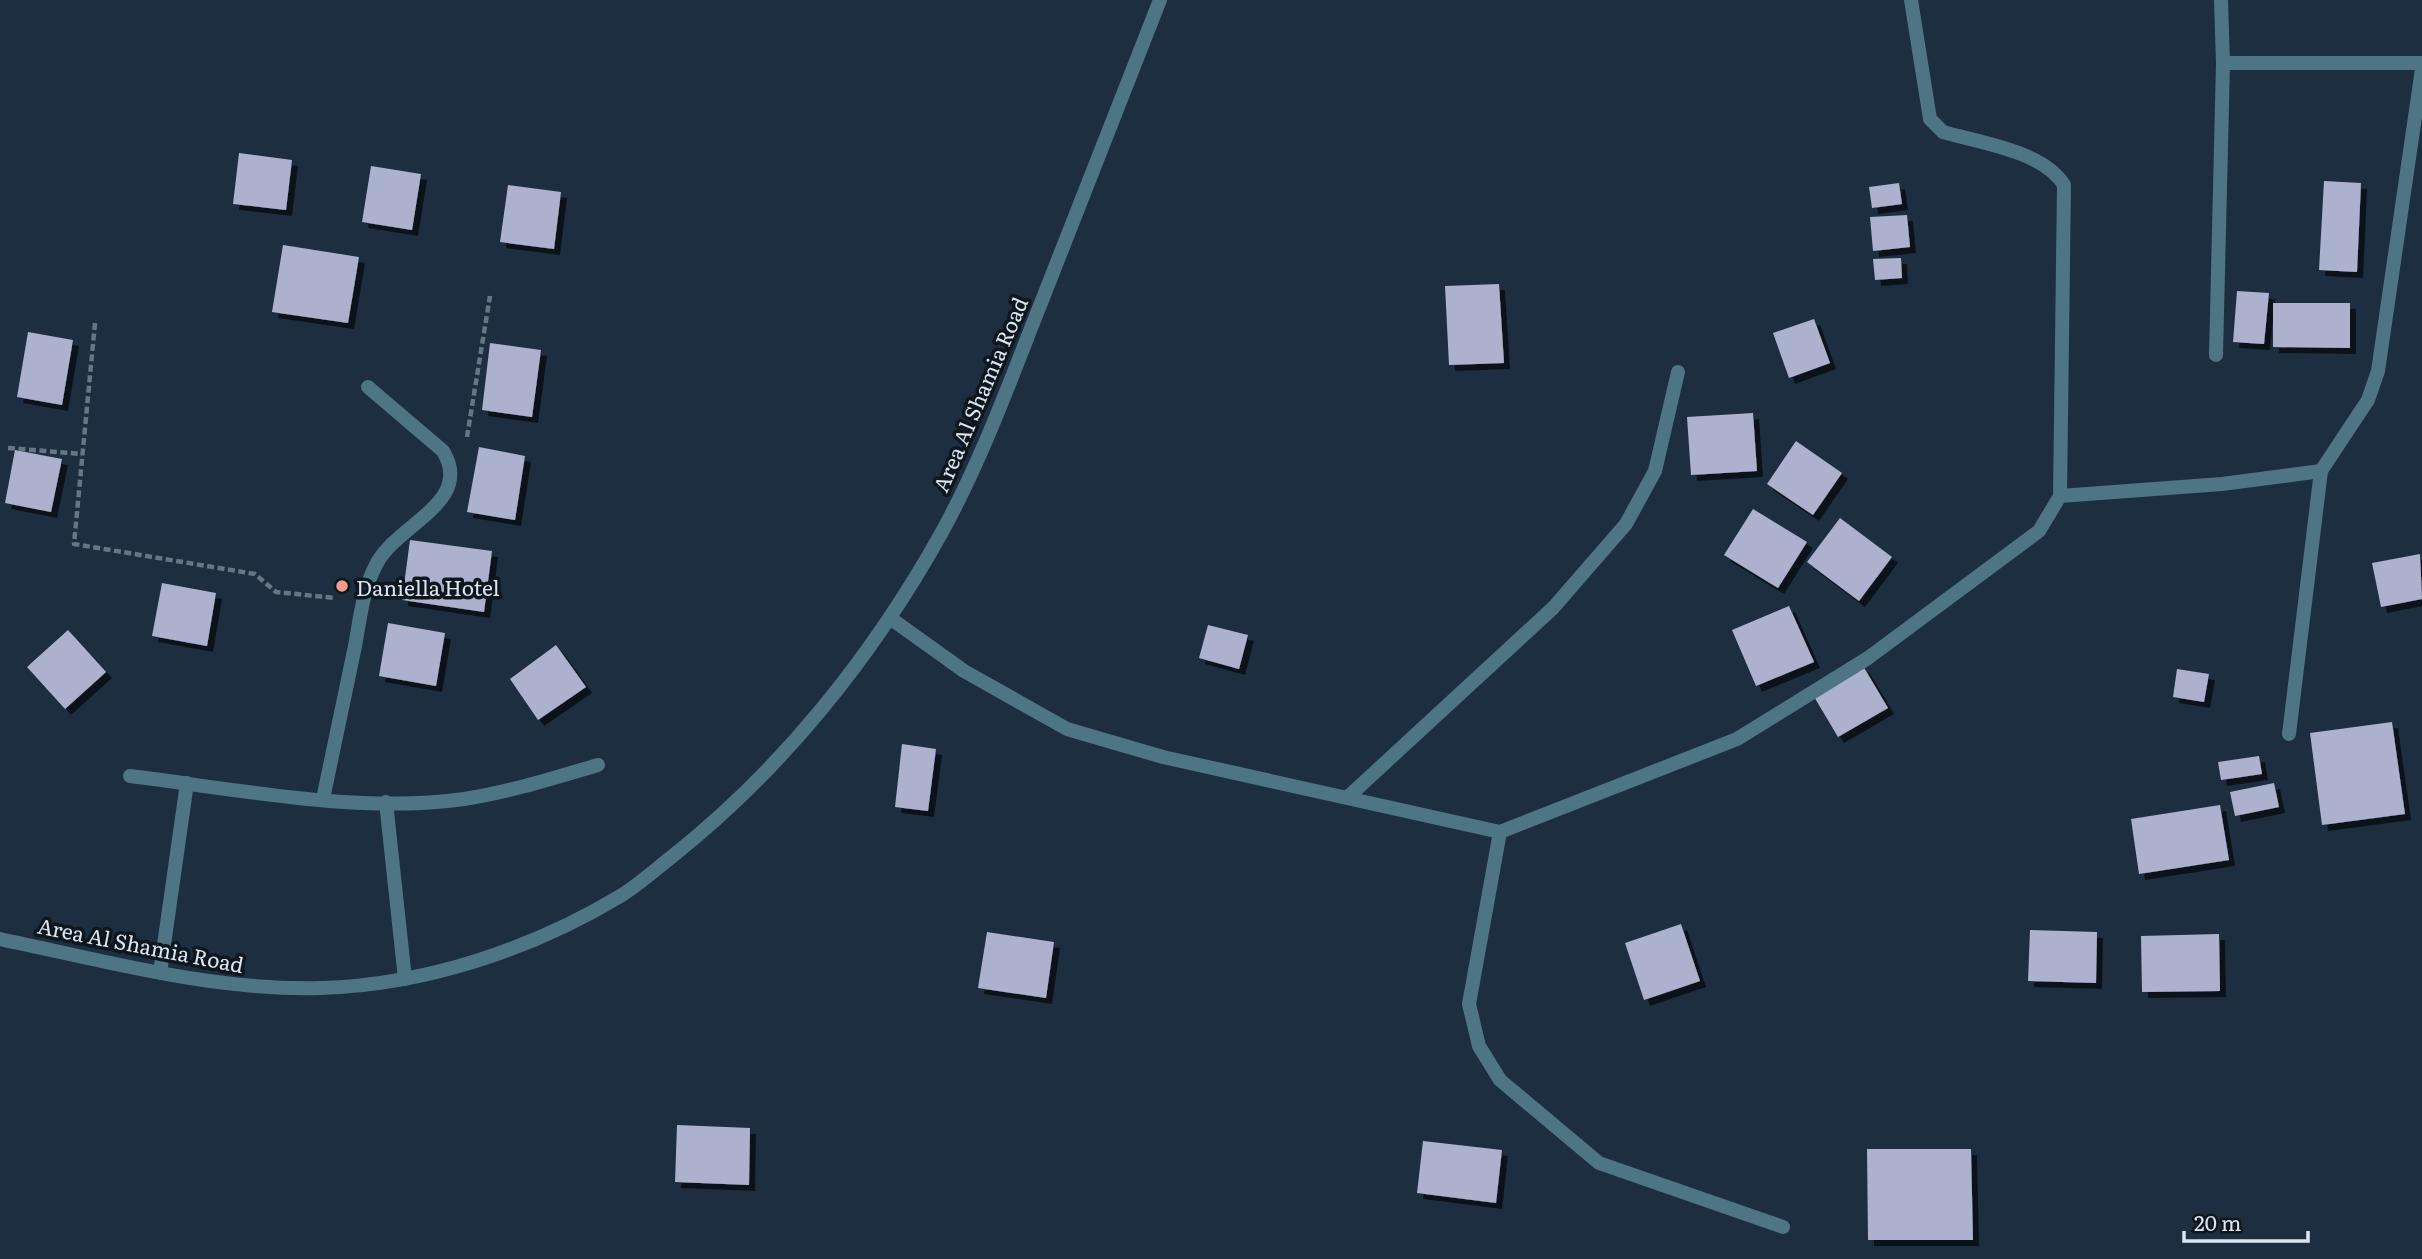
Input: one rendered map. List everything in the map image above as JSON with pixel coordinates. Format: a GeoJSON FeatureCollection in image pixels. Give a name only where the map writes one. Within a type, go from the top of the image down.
{"type":"FeatureCollection","features":[{"type":"Feature","properties":{"kind":"street","name":"Area Al Shamia Road"},"geometry":{"type":"LineString","coordinates":[[0,939],[160,973],[241,986],[323,988],[405,979],[518,948],[623,895],[715,823],[800,735],[890,618],[942,531],[987,441],[1160,0]]}},
{"type":"Feature","properties":{"kind":"street"},"geometry":{"type":"LineString","coordinates":[[890,618],[964,671],[1067,729],[1163,757],[1500,832],[1737,739],[1868,658],[2039,531],[2060,496],[2064,185],[2056,172],[2041,161],[1943,132],[1935,126],[1930,119],[1911,0]]}},
{"type":"Feature","properties":{"kind":"street"},"geometry":{"type":"LineString","coordinates":[[2216,355],[2223,62],[2221,0]]}},
{"type":"Feature","properties":{"kind":"street"},"geometry":{"type":"LineString","coordinates":[[2223,62],[2422,63]]}},
{"type":"Feature","properties":{"kind":"street"},"geometry":{"type":"LineString","coordinates":[[2289,734],[2322,471],[2368,400],[2378,372],[2422,69]]}},
{"type":"Feature","properties":{"kind":"street"},"geometry":{"type":"LineString","coordinates":[[1348,797],[1553,608],[1626,524],[1655,471],[1678,372]]}},
{"type":"Feature","properties":{"kind":"street"},"geometry":{"type":"LineString","coordinates":[[323,799],[364,601],[377,563],[388,546],[446,495],[452,480],[451,464],[443,450],[368,387]]}},
{"type":"Feature","properties":{"kind":"street"},"geometry":{"type":"LineString","coordinates":[[2060,496],[2222,484],[2322,471]]}},
{"type":"Feature","properties":{"kind":"street"},"geometry":{"type":"LineString","coordinates":[[130,776],[323,799],[386,803],[463,799],[536,784],[598,765]]}},
{"type":"Feature","properties":{"kind":"street"},"geometry":{"type":"LineString","coordinates":[[160,973],[187,783]]}},
{"type":"Feature","properties":{"kind":"street"},"geometry":{"type":"LineString","coordinates":[[386,803],[405,979]]}},
{"type":"Feature","properties":{"kind":"street"},"geometry":{"type":"LineString","coordinates":[[1500,832],[1469,1004],[1479,1046],[1500,1080],[1599,1163],[1783,1227]]}},
{"type":"Feature","properties":{"kind":"path"},"geometry":{"type":"LineString","coordinates":[[451,464],[467,439],[491,296]]}},
{"type":"Feature","properties":{"kind":"path"},"geometry":{"type":"LineString","coordinates":[[95,323],[74,542],[77,546],[254,575],[277,592],[364,601]]}},
{"type":"Feature","properties":{"kind":"path"},"geometry":{"type":"LineString","coordinates":[[8,448],[82,454]]}},
{"type":"Feature","properties":{"kind":"building"},"geometry":{"type":"Polygon","coordinates":[[[239,153],[292,160],[286,210],[233,204],[239,153]]]}},
{"type":"Feature","properties":{"kind":"building"},"geometry":{"type":"Polygon","coordinates":[[[371,166],[421,174],[412,230],[362,222],[371,166]]]}},
{"type":"Feature","properties":{"kind":"building"},"geometry":{"type":"Polygon","coordinates":[[[2324,181],[2361,183],[2357,272],[2319,270],[2324,181]]]}},
{"type":"Feature","properties":{"kind":"building"},"geometry":{"type":"Polygon","coordinates":[[[1899,183],[1902,204],[1872,208],[1869,187],[1899,183]]]}},
{"type":"Feature","properties":{"kind":"building"},"geometry":{"type":"Polygon","coordinates":[[[508,185],[561,192],[554,249],[500,242],[508,185]]]}},
{"type":"Feature","properties":{"kind":"building"},"geometry":{"type":"Polygon","coordinates":[[[1907,215],[1910,247],[1873,251],[1870,217],[1907,215]]]}},
{"type":"Feature","properties":{"kind":"building"},"geometry":{"type":"Polygon","coordinates":[[[283,245],[359,257],[348,323],[272,312],[283,245]]]}},
{"type":"Feature","properties":{"kind":"building"},"geometry":{"type":"Polygon","coordinates":[[[1901,258],[1902,278],[1875,280],[1873,259],[1901,258]]]}},
{"type":"Feature","properties":{"kind":"building"},"geometry":{"type":"Polygon","coordinates":[[[1499,284],[1504,363],[1449,365],[1445,286],[1499,284]]]}},
{"type":"Feature","properties":{"kind":"building"},"geometry":{"type":"Polygon","coordinates":[[[2237,291],[2269,293],[2264,344],[2233,342],[2237,291]]]}},
{"type":"Feature","properties":{"kind":"building"},"geometry":{"type":"Polygon","coordinates":[[[2273,303],[2350,303],[2350,348],[2273,347],[2273,303]]]}},
{"type":"Feature","properties":{"kind":"building"},"geometry":{"type":"Polygon","coordinates":[[[1814,319],[1830,363],[1789,378],[1773,333],[1814,319]]]}},
{"type":"Feature","properties":{"kind":"building"},"geometry":{"type":"Polygon","coordinates":[[[28,332],[73,340],[62,405],[17,397],[28,332]]]}},
{"type":"Feature","properties":{"kind":"building"},"geometry":{"type":"Polygon","coordinates":[[[490,343],[541,350],[532,417],[482,410],[490,343]]]}},
{"type":"Feature","properties":{"kind":"building"},"geometry":{"type":"Polygon","coordinates":[[[1753,413],[1757,471],[1691,475],[1687,417],[1753,413]]]}},
{"type":"Feature","properties":{"kind":"building"},"geometry":{"type":"Polygon","coordinates":[[[1796,441],[1842,473],[1813,515],[1767,484],[1796,441]]]}},
{"type":"Feature","properties":{"kind":"building"},"geometry":{"type":"Polygon","coordinates":[[[479,447],[525,456],[515,520],[467,512],[479,447]]]}},
{"type":"Feature","properties":{"kind":"building"},"geometry":{"type":"Polygon","coordinates":[[[15,450],[62,459],[51,512],[5,503],[15,450]]]}},
{"type":"Feature","properties":{"kind":"building"},"geometry":{"type":"Polygon","coordinates":[[[1753,509],[1807,542],[1778,588],[1724,555],[1753,509]]]}},
{"type":"Feature","properties":{"kind":"building"},"geometry":{"type":"Polygon","coordinates":[[[1840,518],[1892,557],[1859,601],[1807,562],[1840,518]]]}},
{"type":"Feature","properties":{"kind":"building"},"geometry":{"type":"Polygon","coordinates":[[[410,540],[492,551],[484,612],[402,600],[410,540]]]}},
{"type":"Feature","properties":{"kind":"building"},"geometry":{"type":"Polygon","coordinates":[[[2420,554],[2422,599],[2381,607],[2372,563],[2420,554]]]}},
{"type":"Feature","properties":{"kind":"building"},"geometry":{"type":"Polygon","coordinates":[[[162,583],[216,593],[207,646],[152,636],[162,583]]]}},
{"type":"Feature","properties":{"kind":"building"},"geometry":{"type":"Polygon","coordinates":[[[1789,606],[1814,662],[1756,686],[1732,630],[1789,606]]]}},
{"type":"Feature","properties":{"kind":"building"},"geometry":{"type":"Polygon","coordinates":[[[388,623],[445,633],[436,686],[379,676],[388,623]]]}},
{"type":"Feature","properties":{"kind":"building"},"geometry":{"type":"Polygon","coordinates":[[[1208,625],[1248,635],[1239,669],[1199,658],[1208,625]]]}},
{"type":"Feature","properties":{"kind":"building"},"geometry":{"type":"Polygon","coordinates":[[[68,630],[106,672],[65,709],[27,667],[68,630]]]}},
{"type":"Feature","properties":{"kind":"building"},"geometry":{"type":"Polygon","coordinates":[[[556,645],[586,687],[538,720],[510,679],[556,645]]]}},
{"type":"Feature","properties":{"kind":"building"},"geometry":{"type":"Polygon","coordinates":[[[1863,666],[1888,708],[1838,737],[1813,695],[1863,666]]]}},
{"type":"Feature","properties":{"kind":"building"},"geometry":{"type":"Polygon","coordinates":[[[2177,669],[2209,674],[2204,702],[2173,697],[2177,669]]]}},
{"type":"Feature","properties":{"kind":"building"},"geometry":{"type":"Polygon","coordinates":[[[2392,722],[2405,814],[2322,825],[2310,733],[2392,722]]]}},
{"type":"Feature","properties":{"kind":"building"},"geometry":{"type":"Polygon","coordinates":[[[902,744],[936,749],[928,811],[895,807],[902,744]]]}},
{"type":"Feature","properties":{"kind":"building"},"geometry":{"type":"Polygon","coordinates":[[[2259,756],[2262,774],[2221,780],[2218,762],[2259,756]]]}},
{"type":"Feature","properties":{"kind":"building"},"geometry":{"type":"Polygon","coordinates":[[[2274,783],[2279,807],[2235,816],[2230,792],[2274,783]]]}},
{"type":"Feature","properties":{"kind":"building"},"geometry":{"type":"Polygon","coordinates":[[[2220,805],[2229,860],[2139,874],[2131,819],[2220,805]]]}},
{"type":"Feature","properties":{"kind":"building"},"geometry":{"type":"Polygon","coordinates":[[[1681,924],[1700,981],[1644,1000],[1625,943],[1681,924]]]}},
{"type":"Feature","properties":{"kind":"building"},"geometry":{"type":"Polygon","coordinates":[[[2030,930],[2097,932],[2096,983],[2028,981],[2030,930]]]}},
{"type":"Feature","properties":{"kind":"building"},"geometry":{"type":"Polygon","coordinates":[[[987,932],[1054,942],[1046,998],[978,988],[987,932]]]}},
{"type":"Feature","properties":{"kind":"building"},"geometry":{"type":"Polygon","coordinates":[[[2219,934],[2220,991],[2142,992],[2141,936],[2219,934]]]}},
{"type":"Feature","properties":{"kind":"building"},"geometry":{"type":"Polygon","coordinates":[[[677,1125],[750,1128],[749,1185],[675,1182],[677,1125]]]}},
{"type":"Feature","properties":{"kind":"building"},"geometry":{"type":"Polygon","coordinates":[[[1423,1141],[1502,1150],[1496,1203],[1417,1193],[1423,1141]]]}},
{"type":"Feature","properties":{"kind":"building"},"geometry":{"type":"Polygon","coordinates":[[[1867,1149],[1971,1149],[1973,1240],[1868,1240],[1867,1149]]]}},
{"type":"Feature","properties":{"kind":"place","name":"Daniella Hotel"},"geometry":{"type":"Point","coordinates":[342,586]}}]}
